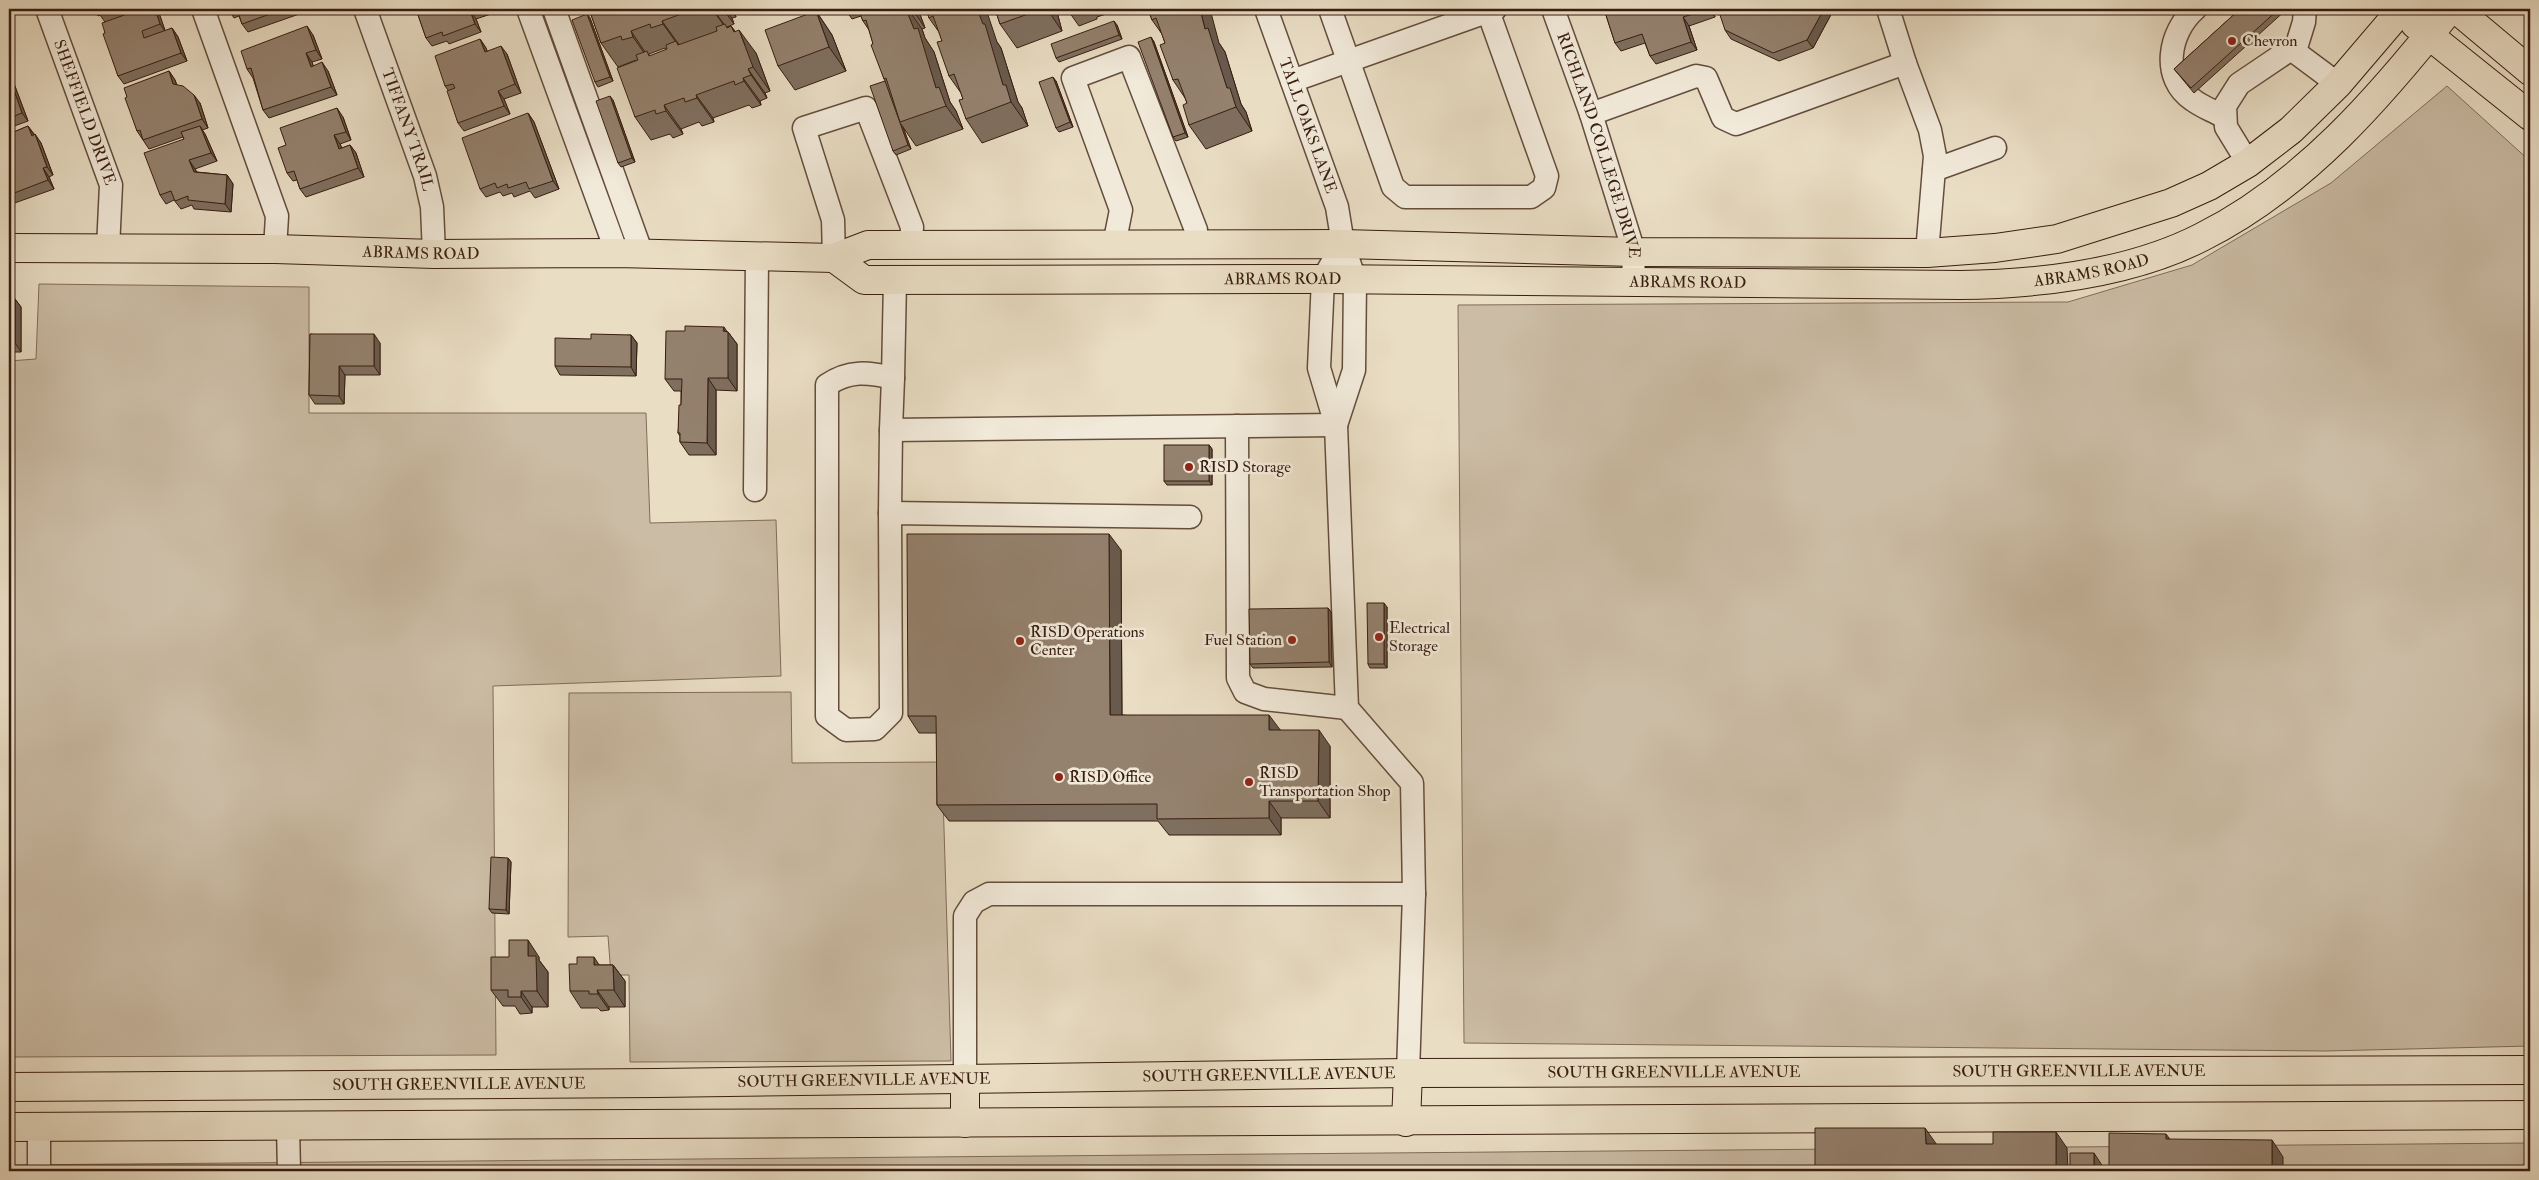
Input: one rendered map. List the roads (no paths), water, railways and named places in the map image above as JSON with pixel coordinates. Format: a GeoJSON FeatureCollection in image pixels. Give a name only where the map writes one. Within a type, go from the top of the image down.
{"type":"FeatureCollection","features":[{"type":"Feature","properties":{"kind":"main road","name":"ABRAMS ROAD"},"geometry":{"type":"LineString","coordinates":[[834,258],[864,280],[1323,279],[1633,284],[1926,285],[2020,284],[2070,278],[2153,257],[2202,237],[2248,209],[2311,162],[2370,105],[2450,9]]}},
{"type":"Feature","properties":{"kind":"main road"},"geometry":{"type":"LineString","coordinates":[[2456,9],[2530,71]]}},
{"type":"Feature","properties":{"kind":"main road","name":"ABRAMS ROAD"},"geometry":{"type":"LineString","coordinates":[[9,248],[275,249],[434,254],[630,253],[834,258],[868,245],[1343,244],[1634,252],[1927,252],[1995,248],[2058,239],[2171,203],[2209,186],[2248,163],[2291,130],[2338,84],[2399,10]]}},
{"type":"Feature","properties":{"kind":"main road"},"geometry":{"type":"LineString","coordinates":[[2399,10],[2530,116]]}},
{"type":"Feature","properties":{"kind":"main road"},"geometry":{"type":"LineString","coordinates":[[1926,285],[1927,252]]}},
{"type":"Feature","properties":{"kind":"main road","name":"SOUTH GREENVILLE AVENUE"},"geometry":{"type":"LineString","coordinates":[[9,1087],[1408,1073],[2530,1070]]}},
{"type":"Feature","properties":{"kind":"main road"},"geometry":{"type":"LineString","coordinates":[[1406,1122],[1408,1073]]}},
{"type":"Feature","properties":{"kind":"main road"},"geometry":{"type":"LineString","coordinates":[[965,1078],[965,1123]]}},
{"type":"Feature","properties":{"kind":"main road"},"geometry":{"type":"LineString","coordinates":[[38,1086],[39,1127]]}},
{"type":"Feature","properties":{"kind":"main road"},"geometry":{"type":"LineString","coordinates":[[254,1086],[288,1127]]}},
{"type":"Feature","properties":{"kind":"main road"},"geometry":{"type":"LineString","coordinates":[[9,1128],[2530,1115]]}},
{"type":"Feature","properties":{"kind":"street","name":"SHEFFIELD DRIVE"},"geometry":{"type":"LineString","coordinates":[[47,9],[111,185],[108,248]]}},
{"type":"Feature","properties":{"kind":"street"},"geometry":{"type":"LineString","coordinates":[[203,9],[277,216],[275,249]]}},
{"type":"Feature","properties":{"kind":"street","name":"TIFFANY TRAIL"},"geometry":{"type":"LineString","coordinates":[[364,9],[425,176],[432,207],[434,254]]}},
{"type":"Feature","properties":{"kind":"street"},"geometry":{"type":"LineString","coordinates":[[528,9],[630,253]]}},
{"type":"Feature","properties":{"kind":"street"},"geometry":{"type":"LineString","coordinates":[[554,9],[630,253]]}},
{"type":"Feature","properties":{"kind":"street","name":"TALL OAKS LANE"},"geometry":{"type":"LineString","coordinates":[[1266,9],[1337,207],[1343,244],[1354,280],[1354,370],[1336,425]]}},
{"type":"Feature","properties":{"kind":"street"},"geometry":{"type":"LineString","coordinates":[[1292,81],[1348,61],[1491,10],[1547,176],[1544,188],[1531,197],[1432,198],[1405,197],[1400,195],[1393,187],[1348,61],[1330,9]]}},
{"type":"Feature","properties":{"kind":"street","name":"RICHLAND COLLEGE DRIVE"},"geometry":{"type":"LineString","coordinates":[[1554,9],[1591,114],[1634,252],[1633,284]]}},
{"type":"Feature","properties":{"kind":"street"},"geometry":{"type":"LineString","coordinates":[[1888,9],[1905,64],[1930,130],[1935,156],[1927,252]]}},
{"type":"Feature","properties":{"kind":"street"},"geometry":{"type":"LineString","coordinates":[[2195,9],[2186,17],[2174,40],[2171,69],[2179,86],[2191,100],[2224,117]]}},
{"type":"Feature","properties":{"kind":"street"},"geometry":{"type":"LineString","coordinates":[[2295,52],[2304,22],[2304,9]]}},
{"type":"Feature","properties":{"kind":"street"},"geometry":{"type":"LineString","coordinates":[[2248,163],[2226,127],[2224,117],[2225,106],[2239,84],[2288,50],[2295,52],[2338,84]]}},
{"type":"Feature","properties":{"kind":"street"},"geometry":{"type":"LineString","coordinates":[[1114,245],[1120,210],[1073,78],[1129,57],[1196,230],[1195,245]]}},
{"type":"Feature","properties":{"kind":"street"},"geometry":{"type":"LineString","coordinates":[[1591,114],[1696,76],[1706,78],[1723,118],[1736,124],[1905,64]]}},
{"type":"Feature","properties":{"kind":"street"},"geometry":{"type":"LineString","coordinates":[[834,258],[833,220],[804,128],[866,108],[912,227],[911,245]]}},
{"type":"Feature","properties":{"kind":"street"},"geometry":{"type":"LineString","coordinates":[[1934,170],[1995,148]]}},
{"type":"Feature","properties":{"kind":"street"},"geometry":{"type":"LineString","coordinates":[[1343,244],[1323,279],[1319,368],[1336,425],[1347,708],[1412,783],[1414,894],[1408,1073]]}},
{"type":"Feature","properties":{"kind":"street"},"geometry":{"type":"LineString","coordinates":[[755,490],[757,256]]}},
{"type":"Feature","properties":{"kind":"street"},"geometry":{"type":"LineString","coordinates":[[893,378],[874,373],[842,375],[827,385],[827,716],[846,730],[875,729],[891,713],[890,513],[891,430],[893,378],[895,280]]}},
{"type":"Feature","properties":{"kind":"street"},"geometry":{"type":"LineString","coordinates":[[891,430],[1336,425]]}},
{"type":"Feature","properties":{"kind":"street"},"geometry":{"type":"LineString","coordinates":[[1237,426],[1238,678],[1245,692],[1264,699],[1347,708]]}},
{"type":"Feature","properties":{"kind":"street"},"geometry":{"type":"LineString","coordinates":[[890,513],[1190,517]]}},
{"type":"Feature","properties":{"kind":"street"},"geometry":{"type":"LineString","coordinates":[[965,1078],[965,916],[974,902],[988,894],[1414,894]]}},
{"type":"Feature","properties":{"kind":"street"},"geometry":{"type":"LineString","coordinates":[[39,1127],[39,1171]]}},
{"type":"Feature","properties":{"kind":"street"},"geometry":{"type":"LineString","coordinates":[[288,1127],[289,1171]]}},
{"type":"Feature","properties":{"kind":"place","name":"Chevron"},"geometry":{"type":"Point","coordinates":[2232,41]}},
{"type":"Feature","properties":{"kind":"place","name":"RISD Storage"},"geometry":{"type":"Point","coordinates":[1189,467]}},
{"type":"Feature","properties":{"kind":"place","name":"Electrical Storage"},"geometry":{"type":"Point","coordinates":[1379,637]}},
{"type":"Feature","properties":{"kind":"place","name":"Fuel Station"},"geometry":{"type":"Point","coordinates":[1292,640]}},
{"type":"Feature","properties":{"kind":"place","name":"RISD Operations Center"},"geometry":{"type":"Point","coordinates":[1020,641]}},
{"type":"Feature","properties":{"kind":"place","name":"RISD Office"},"geometry":{"type":"Point","coordinates":[1059,777]}},
{"type":"Feature","properties":{"kind":"place","name":"RISD Transportation Shop"},"geometry":{"type":"Point","coordinates":[1249,782]}}]}
